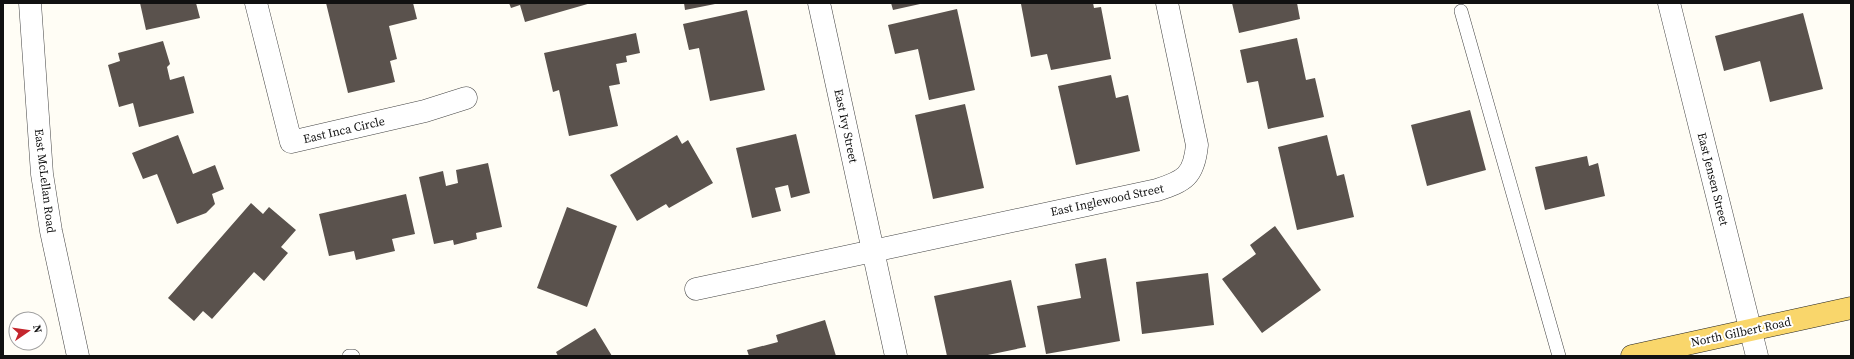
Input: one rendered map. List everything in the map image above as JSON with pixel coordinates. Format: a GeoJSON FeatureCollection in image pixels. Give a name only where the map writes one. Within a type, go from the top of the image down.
{"type":"FeatureCollection","features":[{"type":"Feature","properties":{"kind":"main road","name":"North Gilbert Road"},"geometry":{"type":"LineString","coordinates":[[1632,356],[1851,308]]}},
{"type":"Feature","properties":{"kind":"street","name":"East McLellan Road"},"geometry":{"type":"LineString","coordinates":[[30,3],[42,174],[56,260],[78,356]]}},
{"type":"Feature","properties":{"kind":"street","name":"East Inca Circle"},"geometry":{"type":"LineString","coordinates":[[256,3],[291,142],[425,111],[466,98]]}},
{"type":"Feature","properties":{"kind":"street","name":"East Ivy Street"},"geometry":{"type":"LineString","coordinates":[[819,3],[896,356]]}},
{"type":"Feature","properties":{"kind":"street","name":"East Inglewood Street"},"geometry":{"type":"LineString","coordinates":[[873,250],[1157,190],[1181,181],[1191,172],[1196,159],[1197,145],[1167,3]]}},
{"type":"Feature","properties":{"kind":"street","name":"East Jensen Street"},"geometry":{"type":"LineString","coordinates":[[1670,3],[1757,356]]}},
{"type":"Feature","properties":{"kind":"street"},"geometry":{"type":"LineString","coordinates":[[696,289],[873,250]]}},
{"type":"Feature","properties":{"kind":"lane"},"geometry":{"type":"LineString","coordinates":[[1461,11],[1559,356]]}},
{"type":"Feature","properties":{"kind":"building"},"geometry":{"type":"Polygon","coordinates":[[[140,3],[196,3],[200,18],[146,30],[140,3]]]}},
{"type":"Feature","properties":{"kind":"building"},"geometry":{"type":"Polygon","coordinates":[[[326,3],[413,3],[417,19],[389,26],[397,59],[390,61],[395,82],[348,93],[326,3]]]}},
{"type":"Feature","properties":{"kind":"building"},"geometry":{"type":"Polygon","coordinates":[[[509,3],[591,3],[525,22],[520,5],[511,8],[509,3]]]}},
{"type":"Feature","properties":{"kind":"building"},"geometry":{"type":"Polygon","coordinates":[[[684,3],[715,3],[715,4],[685,10],[684,3]]]}},
{"type":"Feature","properties":{"kind":"building"},"geometry":{"type":"Polygon","coordinates":[[[891,3],[920,3],[920,4],[893,10],[891,3]]]}},
{"type":"Feature","properties":{"kind":"building"},"geometry":{"type":"Polygon","coordinates":[[[1093,3],[1094,8],[1101,7],[1111,59],[1051,70],[1047,54],[1031,57],[1021,4],[1093,3]]]}},
{"type":"Feature","properties":{"kind":"building"},"geometry":{"type":"Polygon","coordinates":[[[1232,3],[1297,3],[1300,19],[1239,33],[1232,3]]]}},
{"type":"Feature","properties":{"kind":"building"},"geometry":{"type":"Polygon","coordinates":[[[957,9],[975,90],[929,100],[918,49],[895,54],[888,25],[957,9]]]}},
{"type":"Feature","properties":{"kind":"building"},"geometry":{"type":"Polygon","coordinates":[[[747,10],[765,90],[710,101],[699,48],[689,50],[683,24],[747,10]]]}},
{"type":"Feature","properties":{"kind":"building"},"geometry":{"type":"Polygon","coordinates":[[[1803,13],[1823,89],[1770,102],[1760,61],[1724,71],[1715,36],[1803,13]]]}},
{"type":"Feature","properties":{"kind":"building"},"geometry":{"type":"Polygon","coordinates":[[[636,33],[640,53],[626,56],[627,62],[616,64],[620,84],[609,86],[618,126],[569,136],[559,90],[553,92],[544,53],[636,33]]]}},
{"type":"Feature","properties":{"kind":"building"},"geometry":{"type":"Polygon","coordinates":[[[1297,38],[1306,80],[1315,78],[1324,117],[1268,129],[1258,81],[1247,83],[1240,50],[1297,38]]]}},
{"type":"Feature","properties":{"kind":"building"},"geometry":{"type":"Polygon","coordinates":[[[163,41],[170,64],[167,67],[170,80],[184,76],[194,113],[139,127],[133,103],[119,107],[108,65],[120,61],[118,53],[163,41]]]}},
{"type":"Feature","properties":{"kind":"building"},"geometry":{"type":"Polygon","coordinates":[[[1111,75],[1116,98],[1128,95],[1140,151],[1076,165],[1058,86],[1111,75]]]}},
{"type":"Feature","properties":{"kind":"building"},"geometry":{"type":"Polygon","coordinates":[[[965,104],[984,188],[933,199],[915,115],[965,104]]]}},
{"type":"Feature","properties":{"kind":"building"},"geometry":{"type":"Polygon","coordinates":[[[1470,110],[1486,170],[1427,186],[1411,125],[1470,110]]]}},
{"type":"Feature","properties":{"kind":"building"},"geometry":{"type":"Polygon","coordinates":[[[796,134],[810,193],[791,198],[788,185],[775,188],[781,211],[752,218],[736,148],[796,134]]]}},
{"type":"Feature","properties":{"kind":"building"},"geometry":{"type":"Polygon","coordinates":[[[178,135],[193,174],[215,165],[224,189],[212,194],[215,204],[206,213],[177,224],[157,174],[143,179],[132,153],[178,135]]]}},
{"type":"Feature","properties":{"kind":"building"},"geometry":{"type":"Polygon","coordinates":[[[677,135],[682,144],[688,140],[713,183],[669,208],[666,204],[637,221],[610,175],[677,135]]]}},
{"type":"Feature","properties":{"kind":"building"},"geometry":{"type":"Polygon","coordinates":[[[1327,135],[1337,176],[1344,174],[1354,217],[1297,230],[1278,147],[1327,135]]]}},
{"type":"Feature","properties":{"kind":"building"},"geometry":{"type":"Polygon","coordinates":[[[1587,156],[1589,166],[1598,163],[1605,196],[1545,210],[1535,167],[1587,156]]]}},
{"type":"Feature","properties":{"kind":"building"},"geometry":{"type":"Polygon","coordinates":[[[488,163],[502,227],[476,233],[477,239],[454,245],[453,240],[434,244],[419,177],[443,171],[446,186],[458,183],[456,170],[488,163]]]}},
{"type":"Feature","properties":{"kind":"building"},"geometry":{"type":"Polygon","coordinates":[[[406,194],[415,234],[392,239],[395,251],[356,260],[354,251],[329,256],[319,214],[406,194]]]}},
{"type":"Feature","properties":{"kind":"building"},"geometry":{"type":"Polygon","coordinates":[[[251,203],[263,214],[269,207],[296,230],[281,247],[288,253],[264,281],[254,272],[212,319],[203,311],[194,321],[168,298],[251,203]]]}},
{"type":"Feature","properties":{"kind":"building"},"geometry":{"type":"Polygon","coordinates":[[[567,207],[617,226],[587,307],[537,288],[567,207]]]}},
{"type":"Feature","properties":{"kind":"building"},"geometry":{"type":"Polygon","coordinates":[[[1275,226],[1321,290],[1262,333],[1222,279],[1256,254],[1250,245],[1275,226]]]}},
{"type":"Feature","properties":{"kind":"building"},"geometry":{"type":"Polygon","coordinates":[[[1106,258],[1120,341],[1046,354],[1037,306],[1081,298],[1075,264],[1106,258]]]}},
{"type":"Feature","properties":{"kind":"building"},"geometry":{"type":"Polygon","coordinates":[[[1208,273],[1214,325],[1142,334],[1136,282],[1208,273]]]}},
{"type":"Feature","properties":{"kind":"building"},"geometry":{"type":"Polygon","coordinates":[[[1011,280],[1026,347],[983,356],[947,356],[934,296],[1011,280]]]}},
{"type":"Feature","properties":{"kind":"building"},"geometry":{"type":"Polygon","coordinates":[[[825,320],[836,356],[749,356],[747,350],[778,342],[776,335],[825,320]]]}},
{"type":"Feature","properties":{"kind":"building"},"geometry":{"type":"Polygon","coordinates":[[[595,328],[612,356],[558,356],[556,352],[595,328]]]}}]}
